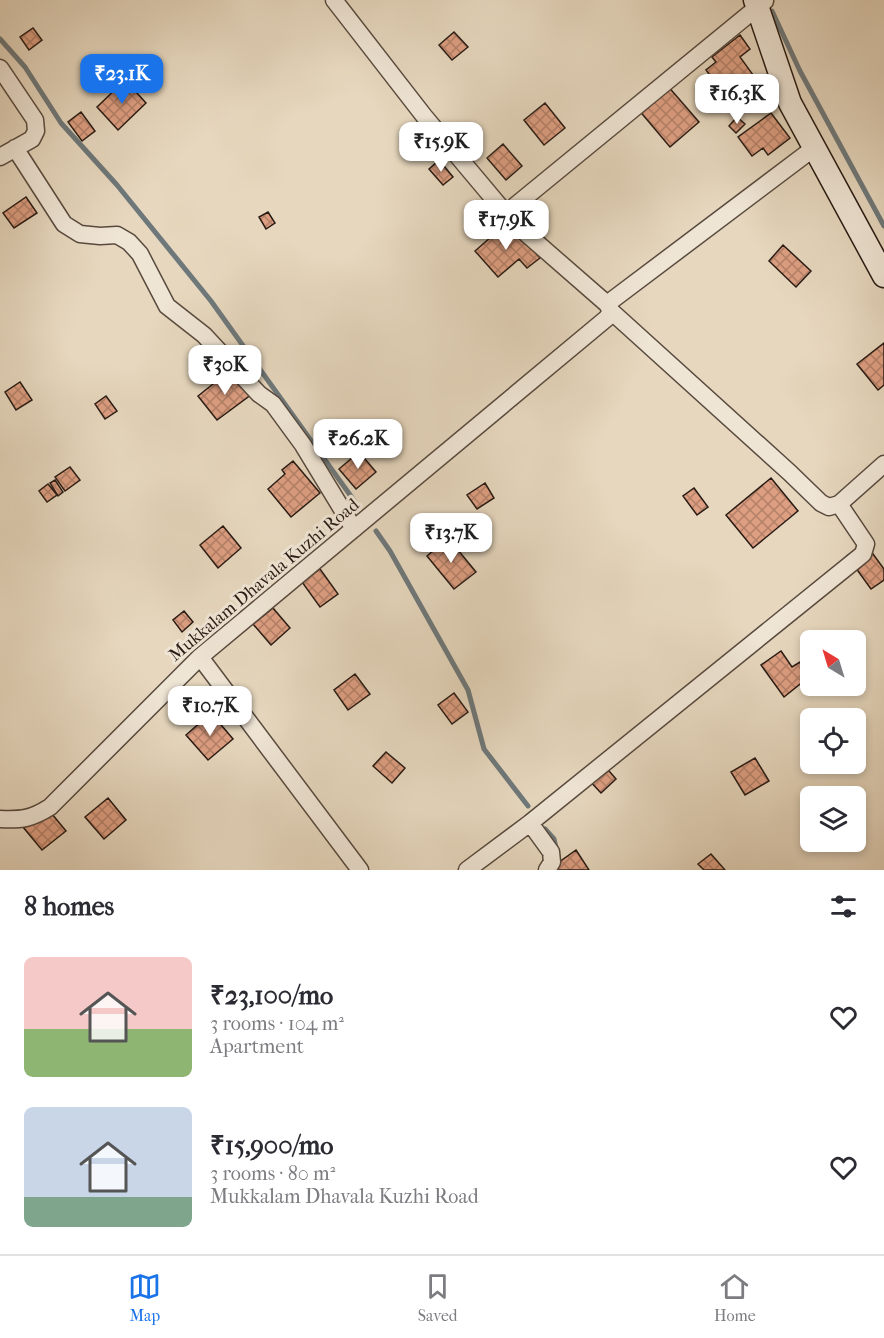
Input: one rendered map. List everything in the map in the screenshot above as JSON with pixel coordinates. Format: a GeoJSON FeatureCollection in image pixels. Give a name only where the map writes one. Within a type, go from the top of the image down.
{"type":"FeatureCollection","features":[{"type":"Feature","properties":{"kind":"main road"},"geometry":{"type":"LineString","coordinates":[[760,2],[790,103],[884,276]]}},
{"type":"Feature","properties":{"kind":"street"},"geometry":{"type":"LineString","coordinates":[[334,0],[424,116],[513,222],[609,307],[821,503],[829,507],[839,504],[884,464]]}},
{"type":"Feature","properties":{"kind":"street"},"geometry":{"type":"LineString","coordinates":[[513,222],[510,214],[516,205],[760,2]]}},
{"type":"Feature","properties":{"kind":"street"},"geometry":{"type":"LineString","coordinates":[[0,68],[35,120],[36,131],[32,139],[0,157]]}},
{"type":"Feature","properties":{"kind":"street"},"geometry":{"type":"LineString","coordinates":[[15,148],[64,224],[80,234],[117,235],[129,242],[140,254],[167,306],[204,335],[259,394],[273,404],[303,445],[354,529]]}},
{"type":"Feature","properties":{"kind":"street","name":"Mukkalam Dhavala Kuzhi Road"},"geometry":{"type":"LineString","coordinates":[[0,819],[23,820],[51,807],[200,657],[607,318],[609,307],[814,148]]}},
{"type":"Feature","properties":{"kind":"street"},"geometry":{"type":"LineString","coordinates":[[466,870],[530,823],[863,554],[866,544],[862,535],[839,504]]}},
{"type":"Feature","properties":{"kind":"street"},"geometry":{"type":"LineString","coordinates":[[200,657],[360,870]]}},
{"type":"Feature","properties":{"kind":"street"},"geometry":{"type":"LineString","coordinates":[[530,823],[551,852],[552,862],[547,870]]}},
{"type":"Feature","properties":{"kind":"building"},"geometry":{"type":"Polygon","coordinates":[[[33,28],[42,40],[29,50],[20,37],[33,28]]]}},
{"type":"Feature","properties":{"kind":"building"},"geometry":{"type":"Polygon","coordinates":[[[454,32],[468,47],[452,60],[439,45],[454,32]]]}},
{"type":"Feature","properties":{"kind":"building"},"geometry":{"type":"Polygon","coordinates":[[[740,35],[750,49],[740,57],[756,79],[737,94],[732,86],[737,83],[731,75],[717,85],[706,70],[716,62],[712,57],[740,35]]]}},
{"type":"Feature","properties":{"kind":"building"},"geometry":{"type":"Polygon","coordinates":[[[125,80],[146,103],[118,130],[97,107],[125,80]]]}},
{"type":"Feature","properties":{"kind":"building"},"geometry":{"type":"Polygon","coordinates":[[[666,84],[699,122],[670,147],[638,109],[666,84]]]}},
{"type":"Feature","properties":{"kind":"building"},"geometry":{"type":"Polygon","coordinates":[[[545,103],[565,128],[544,145],[524,120],[545,103]]]}},
{"type":"Feature","properties":{"kind":"building"},"geometry":{"type":"Polygon","coordinates":[[[81,112],[95,131],[82,141],[68,122],[81,112]]]}},
{"type":"Feature","properties":{"kind":"building"},"geometry":{"type":"Polygon","coordinates":[[[771,113],[790,138],[768,155],[763,148],[752,156],[738,137],[771,113]]]}},
{"type":"Feature","properties":{"kind":"building"},"geometry":{"type":"Polygon","coordinates":[[[737,117],[745,124],[736,133],[729,126],[737,117]]]}},
{"type":"Feature","properties":{"kind":"building"},"geometry":{"type":"Polygon","coordinates":[[[503,144],[522,166],[506,180],[487,158],[503,144]]]}},
{"type":"Feature","properties":{"kind":"building"},"geometry":{"type":"Polygon","coordinates":[[[439,160],[453,177],[443,185],[429,169],[439,160]]]}},
{"type":"Feature","properties":{"kind":"building"},"geometry":{"type":"Polygon","coordinates":[[[26,197],[37,213],[14,228],[3,213],[26,197]]]}},
{"type":"Feature","properties":{"kind":"building"},"geometry":{"type":"Polygon","coordinates":[[[268,212],[275,223],[266,229],[259,217],[268,212]]]}},
{"type":"Feature","properties":{"kind":"building"},"geometry":{"type":"Polygon","coordinates":[[[508,222],[540,258],[527,268],[519,259],[498,277],[475,251],[508,222]]]}},
{"type":"Feature","properties":{"kind":"building"},"geometry":{"type":"Polygon","coordinates":[[[783,245],[811,271],[796,287],[769,261],[783,245]]]}},
{"type":"Feature","properties":{"kind":"building"},"geometry":{"type":"Polygon","coordinates":[[[884,343],[884,385],[878,390],[857,364],[884,343]]]}},
{"type":"Feature","properties":{"kind":"building"},"geometry":{"type":"Polygon","coordinates":[[[236,372],[252,394],[217,420],[198,396],[218,380],[221,384],[236,372]]]}},
{"type":"Feature","properties":{"kind":"building"},"geometry":{"type":"Polygon","coordinates":[[[20,382],[32,400],[16,410],[5,392],[20,382]]]}},
{"type":"Feature","properties":{"kind":"building"},"geometry":{"type":"Polygon","coordinates":[[[106,396],[117,411],[105,419],[95,404],[106,396]]]}},
{"type":"Feature","properties":{"kind":"building"},"geometry":{"type":"Polygon","coordinates":[[[359,452],[376,472],[356,489],[339,469],[359,452]]]}},
{"type":"Feature","properties":{"kind":"building"},"geometry":{"type":"Polygon","coordinates":[[[293,461],[320,493],[291,517],[268,489],[285,474],[282,470],[293,461]]]}},
{"type":"Feature","properties":{"kind":"building"},"geometry":{"type":"Polygon","coordinates":[[[70,467],[80,480],[65,491],[55,477],[70,467]]]}},
{"type":"Feature","properties":{"kind":"building"},"geometry":{"type":"Polygon","coordinates":[[[771,478],[798,511],[753,548],[726,515],[771,478]]]}},
{"type":"Feature","properties":{"kind":"building"},"geometry":{"type":"Polygon","coordinates":[[[55,480],[63,492],[58,496],[50,483],[55,480]]]}},
{"type":"Feature","properties":{"kind":"building"},"geometry":{"type":"Polygon","coordinates":[[[485,483],[494,498],[477,509],[467,495],[485,483]]]}},
{"type":"Feature","properties":{"kind":"building"},"geometry":{"type":"Polygon","coordinates":[[[48,484],[57,495],[47,502],[39,491],[48,484]]]}},
{"type":"Feature","properties":{"kind":"building"},"geometry":{"type":"Polygon","coordinates":[[[694,488],[708,507],[697,515],[683,496],[694,488]]]}},
{"type":"Feature","properties":{"kind":"building"},"geometry":{"type":"Polygon","coordinates":[[[223,526],[241,548],[218,568],[200,545],[223,526]]]}},
{"type":"Feature","properties":{"kind":"building"},"geometry":{"type":"Polygon","coordinates":[[[448,538],[476,572],[454,589],[427,556],[448,538]]]}},
{"type":"Feature","properties":{"kind":"building"},"geometry":{"type":"Polygon","coordinates":[[[865,543],[884,569],[884,580],[871,589],[847,556],[865,543]]]}},
{"type":"Feature","properties":{"kind":"building"},"geometry":{"type":"Polygon","coordinates":[[[320,569],[338,594],[320,607],[302,582],[320,569]]]}},
{"type":"Feature","properties":{"kind":"building"},"geometry":{"type":"Polygon","coordinates":[[[273,608],[290,628],[271,645],[253,624],[273,608]]]}},
{"type":"Feature","properties":{"kind":"building"},"geometry":{"type":"Polygon","coordinates":[[[184,611],[193,622],[182,632],[173,620],[184,611]]]}},
{"type":"Feature","properties":{"kind":"building"},"geometry":{"type":"Polygon","coordinates":[[[781,651],[792,667],[800,662],[800,684],[784,697],[761,665],[781,651]]]}},
{"type":"Feature","properties":{"kind":"building"},"geometry":{"type":"Polygon","coordinates":[[[355,674],[370,694],[348,710],[334,690],[355,674]]]}},
{"type":"Feature","properties":{"kind":"building"},"geometry":{"type":"Polygon","coordinates":[[[454,693],[468,712],[452,724],[438,705],[454,693]]]}},
{"type":"Feature","properties":{"kind":"building"},"geometry":{"type":"Polygon","coordinates":[[[211,713],[233,739],[208,760],[186,735],[211,713]]]}},
{"type":"Feature","properties":{"kind":"building"},"geometry":{"type":"Polygon","coordinates":[[[386,752],[405,768],[392,783],[373,766],[386,752]]]}},
{"type":"Feature","properties":{"kind":"building"},"geometry":{"type":"Polygon","coordinates":[[[755,758],[769,781],[745,795],[731,772],[755,758]]]}},
{"type":"Feature","properties":{"kind":"building"},"geometry":{"type":"Polygon","coordinates":[[[603,764],[616,779],[601,793],[587,778],[603,764]]]}},
{"type":"Feature","properties":{"kind":"building"},"geometry":{"type":"Polygon","coordinates":[[[108,798],[126,820],[104,839],[85,817],[108,798]]]}},
{"type":"Feature","properties":{"kind":"building"},"geometry":{"type":"Polygon","coordinates":[[[42,802],[66,831],[42,850],[18,821],[42,802]]]}},
{"type":"Feature","properties":{"kind":"building"},"geometry":{"type":"Polygon","coordinates":[[[576,850],[589,870],[548,870],[576,850]]]}},
{"type":"Feature","properties":{"kind":"building"},"geometry":{"type":"Polygon","coordinates":[[[711,854],[725,870],[704,870],[698,864],[711,854]]]}},
{"type":"Feature","properties":{"kind":"waterway"},"geometry":{"type":"LineString","coordinates":[[772,11],[800,71],[884,226]]}},
{"type":"Feature","properties":{"kind":"waterway"},"geometry":{"type":"LineString","coordinates":[[0,39],[25,67],[61,123],[117,185],[211,301],[358,506]]}},
{"type":"Feature","properties":{"kind":"waterway"},"geometry":{"type":"LineString","coordinates":[[376,531],[390,551],[468,690],[484,749],[528,806]]}},
{"type":"Feature","properties":{"kind":"waterway"},"geometry":{"type":"LineString","coordinates":[[545,829],[554,839],[556,848]]}}]}
